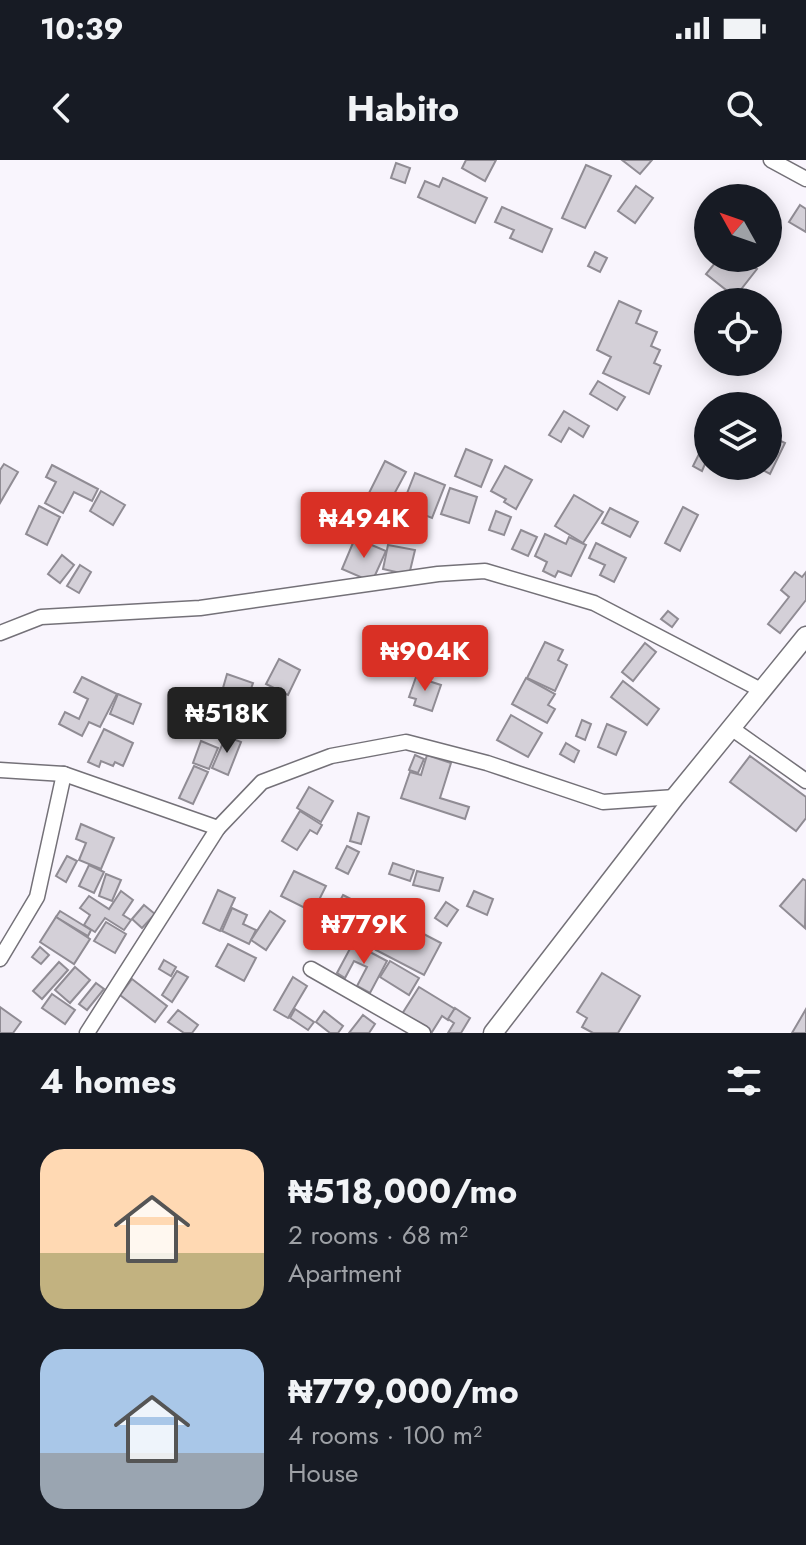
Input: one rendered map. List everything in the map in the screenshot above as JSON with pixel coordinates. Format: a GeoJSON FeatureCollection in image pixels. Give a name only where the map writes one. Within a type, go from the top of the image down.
{"type":"FeatureCollection","features":[{"type":"Feature","properties":{"kind":"street"},"geometry":{"type":"LineString","coordinates":[[771,160],[806,179]]}},
{"type":"Feature","properties":{"kind":"street"},"geometry":{"type":"LineString","coordinates":[[0,633],[41,617],[200,608],[438,574],[485,571],[594,603],[763,691]]}},
{"type":"Feature","properties":{"kind":"street"},"geometry":{"type":"LineString","coordinates":[[493,1033],[675,797],[806,636]]}},
{"type":"Feature","properties":{"kind":"street"},"geometry":{"type":"LineString","coordinates":[[731,728],[806,781]]}},
{"type":"Feature","properties":{"kind":"street"},"geometry":{"type":"LineString","coordinates":[[87,1033],[218,828],[262,782],[331,756],[406,742],[487,763],[603,802],[675,797]]}},
{"type":"Feature","properties":{"kind":"street"},"geometry":{"type":"LineString","coordinates":[[0,770],[64,774],[218,828]]}},
{"type":"Feature","properties":{"kind":"street"},"geometry":{"type":"LineString","coordinates":[[0,959],[37,897],[64,774]]}},
{"type":"Feature","properties":{"kind":"street"},"geometry":{"type":"LineString","coordinates":[[311,969],[423,1033]]}},
{"type":"Feature","properties":{"kind":"building"},"geometry":{"type":"Polygon","coordinates":[[[466,160],[496,160],[485,181],[462,168],[466,160]]]}},
{"type":"Feature","properties":{"kind":"building"},"geometry":{"type":"Polygon","coordinates":[[[622,160],[652,160],[640,174],[622,160]]]}},
{"type":"Feature","properties":{"kind":"building"},"geometry":{"type":"Polygon","coordinates":[[[396,163],[410,168],[405,183],[391,178],[396,163]]]}},
{"type":"Feature","properties":{"kind":"building"},"geometry":{"type":"Polygon","coordinates":[[[586,165],[611,176],[585,228],[562,218],[586,165]]]}},
{"type":"Feature","properties":{"kind":"building"},"geometry":{"type":"Polygon","coordinates":[[[443,178],[487,198],[475,223],[418,197],[425,181],[439,187],[443,178]]]}},
{"type":"Feature","properties":{"kind":"building"},"geometry":{"type":"Polygon","coordinates":[[[636,186],[653,198],[635,223],[618,211],[636,186]]]}},
{"type":"Feature","properties":{"kind":"building"},"geometry":{"type":"Polygon","coordinates":[[[800,205],[806,209],[806,232],[789,222],[800,205]]]}},
{"type":"Feature","properties":{"kind":"building"},"geometry":{"type":"Polygon","coordinates":[[[502,207],[552,229],[542,252],[510,238],[514,230],[495,222],[502,207]]]}},
{"type":"Feature","properties":{"kind":"building"},"geometry":{"type":"Polygon","coordinates":[[[595,252],[607,258],[600,272],[588,266],[595,252]]]}},
{"type":"Feature","properties":{"kind":"building"},"geometry":{"type":"Polygon","coordinates":[[[755,272],[742,288],[724,288],[706,274],[755,272]]]}},
{"type":"Feature","properties":{"kind":"building"},"geometry":{"type":"Polygon","coordinates":[[[619,301],[641,311],[636,323],[657,332],[651,346],[660,350],[654,363],[661,366],[649,394],[603,373],[611,357],[597,350],[619,301]]]}},
{"type":"Feature","properties":{"kind":"building"},"geometry":{"type":"Polygon","coordinates":[[[598,381],[625,397],[617,410],[590,394],[598,381]]]}},
{"type":"Feature","properties":{"kind":"building"},"geometry":{"type":"Polygon","coordinates":[[[564,411],[589,426],[583,437],[569,428],[561,442],[549,435],[564,411]]]}},
{"type":"Feature","properties":{"kind":"building"},"geometry":{"type":"Polygon","coordinates":[[[466,449],[492,460],[481,487],[455,476],[466,449]]]}},
{"type":"Feature","properties":{"kind":"building"},"geometry":{"type":"Polygon","coordinates":[[[385,461],[406,472],[385,511],[365,501],[385,461]]]}},
{"type":"Feature","properties":{"kind":"building"},"geometry":{"type":"Polygon","coordinates":[[[4,464],[18,472],[0,503],[0,470],[4,464]]]}},
{"type":"Feature","properties":{"kind":"building"},"geometry":{"type":"Polygon","coordinates":[[[52,465],[98,489],[92,501],[74,492],[63,513],[45,503],[56,482],[46,477],[52,465]]]}},
{"type":"Feature","properties":{"kind":"building"},"geometry":{"type":"Polygon","coordinates":[[[505,466],[532,480],[516,509],[491,491],[505,466]]]}},
{"type":"Feature","properties":{"kind":"building"},"geometry":{"type":"Polygon","coordinates":[[[415,473],[445,485],[432,518],[402,506],[415,473]]]}},
{"type":"Feature","properties":{"kind":"building"},"geometry":{"type":"Polygon","coordinates":[[[450,488],[477,497],[469,523],[441,514],[450,488]]]}},
{"type":"Feature","properties":{"kind":"building"},"geometry":{"type":"Polygon","coordinates":[[[101,491],[125,505],[113,525],[90,511],[101,491]]]}},
{"type":"Feature","properties":{"kind":"building"},"geometry":{"type":"Polygon","coordinates":[[[574,495],[603,512],[583,543],[555,526],[574,495]]]}},
{"type":"Feature","properties":{"kind":"building"},"geometry":{"type":"Polygon","coordinates":[[[39,506],[60,517],[47,545],[26,534],[39,506]]]}},
{"type":"Feature","properties":{"kind":"building"},"geometry":{"type":"Polygon","coordinates":[[[683,507],[698,515],[680,551],[665,543],[683,507]]]}},
{"type":"Feature","properties":{"kind":"building"},"geometry":{"type":"Polygon","coordinates":[[[403,508],[420,517],[414,528],[397,520],[403,508]]]}},
{"type":"Feature","properties":{"kind":"building"},"geometry":{"type":"Polygon","coordinates":[[[610,508],[638,522],[630,537],[602,523],[610,508]]]}},
{"type":"Feature","properties":{"kind":"building"},"geometry":{"type":"Polygon","coordinates":[[[496,511],[511,517],[504,535],[489,530],[496,511]]]}},
{"type":"Feature","properties":{"kind":"building"},"geometry":{"type":"Polygon","coordinates":[[[521,530],[537,537],[528,556],[512,549],[521,530]]]}},
{"type":"Feature","properties":{"kind":"building"},"geometry":{"type":"Polygon","coordinates":[[[545,534],[566,544],[569,537],[586,545],[571,576],[558,571],[555,577],[543,571],[547,562],[535,556],[545,534]]]}},
{"type":"Feature","properties":{"kind":"building"},"geometry":{"type":"Polygon","coordinates":[[[355,538],[386,551],[372,582],[342,569],[355,538]]]}},
{"type":"Feature","properties":{"kind":"building"},"geometry":{"type":"Polygon","coordinates":[[[596,543],[626,558],[614,582],[600,575],[605,565],[589,558],[596,543]]]}},
{"type":"Feature","properties":{"kind":"building"},"geometry":{"type":"Polygon","coordinates":[[[388,545],[415,550],[409,575],[383,569],[388,545]]]}},
{"type":"Feature","properties":{"kind":"building"},"geometry":{"type":"Polygon","coordinates":[[[62,555],[74,565],[60,583],[48,574],[62,555]]]}},
{"type":"Feature","properties":{"kind":"building"},"geometry":{"type":"Polygon","coordinates":[[[80,565],[91,572],[79,593],[67,586],[80,565]]]}},
{"type":"Feature","properties":{"kind":"building"},"geometry":{"type":"Polygon","coordinates":[[[795,572],[802,577],[806,572],[806,600],[780,633],[768,624],[789,597],[781,590],[795,572]]]}},
{"type":"Feature","properties":{"kind":"building"},"geometry":{"type":"Polygon","coordinates":[[[668,611],[678,619],[672,627],[661,619],[668,611]]]}},
{"type":"Feature","properties":{"kind":"building"},"geometry":{"type":"Polygon","coordinates":[[[545,642],[563,650],[558,660],[567,665],[555,691],[527,678],[545,642]]]}},
{"type":"Feature","properties":{"kind":"building"},"geometry":{"type":"Polygon","coordinates":[[[645,643],[656,652],[633,681],[622,672],[645,643]]]}},
{"type":"Feature","properties":{"kind":"building"},"geometry":{"type":"Polygon","coordinates":[[[279,659],[300,670],[288,695],[266,684],[279,659]]]}},
{"type":"Feature","properties":{"kind":"building"},"geometry":{"type":"Polygon","coordinates":[[[227,674],[253,683],[248,697],[223,688],[227,674]]]}},
{"type":"Feature","properties":{"kind":"building"},"geometry":{"type":"Polygon","coordinates":[[[82,677],[117,694],[100,727],[89,722],[82,736],[59,724],[65,712],[79,719],[88,699],[74,692],[82,677]]]}},
{"type":"Feature","properties":{"kind":"building"},"geometry":{"type":"Polygon","coordinates":[[[416,677],[441,685],[432,711],[414,705],[416,699],[409,697],[416,677]]]}},
{"type":"Feature","properties":{"kind":"building"},"geometry":{"type":"Polygon","coordinates":[[[526,678],[555,694],[548,705],[555,709],[547,723],[512,704],[526,678]]]}},
{"type":"Feature","properties":{"kind":"building"},"geometry":{"type":"Polygon","coordinates":[[[623,681],[659,709],[647,725],[611,697],[623,681]]]}},
{"type":"Feature","properties":{"kind":"building"},"geometry":{"type":"Polygon","coordinates":[[[118,694],[141,704],[133,724],[110,714],[118,694]]]}},
{"type":"Feature","properties":{"kind":"building"},"geometry":{"type":"Polygon","coordinates":[[[511,715],[542,733],[528,757],[497,740],[511,715]]]}},
{"type":"Feature","properties":{"kind":"building"},"geometry":{"type":"Polygon","coordinates":[[[582,720],[591,724],[585,740],[576,736],[582,720]]]}},
{"type":"Feature","properties":{"kind":"building"},"geometry":{"type":"Polygon","coordinates":[[[607,724],[626,732],[616,755],[598,747],[607,724]]]}},
{"type":"Feature","properties":{"kind":"building"},"geometry":{"type":"Polygon","coordinates":[[[104,729],[133,743],[123,766],[101,761],[99,767],[88,762],[104,729]]]}},
{"type":"Feature","properties":{"kind":"building"},"geometry":{"type":"Polygon","coordinates":[[[226,736],[241,742],[228,775],[212,768],[226,736]]]}},
{"type":"Feature","properties":{"kind":"building"},"geometry":{"type":"Polygon","coordinates":[[[201,741],[218,748],[209,769],[193,763],[201,741]]]}},
{"type":"Feature","properties":{"kind":"building"},"geometry":{"type":"Polygon","coordinates":[[[566,743],[579,751],[574,762],[560,754],[566,743]]]}},
{"type":"Feature","properties":{"kind":"building"},"geometry":{"type":"Polygon","coordinates":[[[415,755],[424,759],[418,773],[409,770],[415,755]]]}},
{"type":"Feature","properties":{"kind":"building"},"geometry":{"type":"Polygon","coordinates":[[[427,755],[451,763],[440,798],[469,807],[465,819],[401,798],[410,772],[421,775],[427,755]]]}},
{"type":"Feature","properties":{"kind":"building"},"geometry":{"type":"Polygon","coordinates":[[[750,756],[806,797],[806,818],[796,831],[730,782],[750,756]]]}},
{"type":"Feature","properties":{"kind":"building"},"geometry":{"type":"Polygon","coordinates":[[[194,766],[208,772],[193,804],[179,798],[194,766]]]}},
{"type":"Feature","properties":{"kind":"building"},"geometry":{"type":"Polygon","coordinates":[[[309,787],[333,801],[321,822],[297,808],[309,787]]]}},
{"type":"Feature","properties":{"kind":"building"},"geometry":{"type":"Polygon","coordinates":[[[300,811],[322,825],[317,834],[310,830],[297,850],[282,841],[300,811]]]}},
{"type":"Feature","properties":{"kind":"building"},"geometry":{"type":"Polygon","coordinates":[[[358,813],[369,817],[361,844],[350,841],[358,813]]]}},
{"type":"Feature","properties":{"kind":"building"},"geometry":{"type":"Polygon","coordinates":[[[81,824],[114,838],[101,869],[79,860],[86,843],[76,839],[81,824]]]}},
{"type":"Feature","properties":{"kind":"building"},"geometry":{"type":"Polygon","coordinates":[[[347,846],[359,852],[348,874],[336,868],[347,846]]]}},
{"type":"Feature","properties":{"kind":"building"},"geometry":{"type":"Polygon","coordinates":[[[67,856],[77,861],[66,882],[56,876],[67,856]]]}},
{"type":"Feature","properties":{"kind":"building"},"geometry":{"type":"Polygon","coordinates":[[[393,863],[414,870],[410,881],[389,874],[393,863]]]}},
{"type":"Feature","properties":{"kind":"building"},"geometry":{"type":"Polygon","coordinates":[[[89,865],[104,872],[94,893],[79,886],[89,865]]]}},
{"type":"Feature","properties":{"kind":"building"},"geometry":{"type":"Polygon","coordinates":[[[294,871],[326,886],[313,912],[281,896],[294,871]]]}},
{"type":"Feature","properties":{"kind":"building"},"geometry":{"type":"Polygon","coordinates":[[[417,871],[443,878],[439,891],[413,885],[417,871]]]}},
{"type":"Feature","properties":{"kind":"building"},"geometry":{"type":"Polygon","coordinates":[[[106,874],[121,880],[112,901],[99,896],[106,874]]]}},
{"type":"Feature","properties":{"kind":"building"},"geometry":{"type":"Polygon","coordinates":[[[803,879],[806,881],[805,928],[780,906],[803,879]]]}},
{"type":"Feature","properties":{"kind":"building"},"geometry":{"type":"Polygon","coordinates":[[[218,890],[235,898],[220,931],[203,923],[218,890]]]}},
{"type":"Feature","properties":{"kind":"building"},"geometry":{"type":"Polygon","coordinates":[[[121,891],[133,900],[123,915],[131,920],[124,930],[105,918],[95,932],[84,925],[90,915],[80,908],[89,896],[109,909],[121,891]]]}},
{"type":"Feature","properties":{"kind":"building"},"geometry":{"type":"Polygon","coordinates":[[[474,891],[493,899],[487,915],[467,906],[474,891]]]}},
{"type":"Feature","properties":{"kind":"building"},"geometry":{"type":"Polygon","coordinates":[[[343,895],[372,910],[356,940],[327,925],[343,895]]]}},
{"type":"Feature","properties":{"kind":"building"},"geometry":{"type":"Polygon","coordinates":[[[446,902],[458,910],[447,926],[435,918],[446,902]]]}},
{"type":"Feature","properties":{"kind":"building"},"geometry":{"type":"Polygon","coordinates":[[[144,905],[155,914],[142,928],[132,919],[144,905]]]}},
{"type":"Feature","properties":{"kind":"building"},"geometry":{"type":"Polygon","coordinates":[[[232,908],[247,915],[243,924],[256,930],[249,944],[222,931],[232,908]]]}},
{"type":"Feature","properties":{"kind":"building"},"geometry":{"type":"Polygon","coordinates":[[[60,911],[91,930],[88,936],[56,917],[60,911]]]}},
{"type":"Feature","properties":{"kind":"building"},"geometry":{"type":"Polygon","coordinates":[[[270,911],[285,921],[266,950],[251,940],[270,911]]]}},
{"type":"Feature","properties":{"kind":"building"},"geometry":{"type":"Polygon","coordinates":[[[56,917],[90,939],[74,964],[40,942],[56,917]]]}},
{"type":"Feature","properties":{"kind":"building"},"geometry":{"type":"Polygon","coordinates":[[[393,918],[441,943],[424,975],[376,950],[393,918]]]}},
{"type":"Feature","properties":{"kind":"building"},"geometry":{"type":"Polygon","coordinates":[[[106,922],[126,934],[115,953],[94,941],[106,922]]]}},
{"type":"Feature","properties":{"kind":"building"},"geometry":{"type":"Polygon","coordinates":[[[353,943],[387,961],[370,993],[357,986],[367,967],[354,961],[345,978],[337,973],[353,943]]]}},
{"type":"Feature","properties":{"kind":"building"},"geometry":{"type":"Polygon","coordinates":[[[228,944],[256,958],[244,981],[216,966],[228,944]]]}},
{"type":"Feature","properties":{"kind":"building"},"geometry":{"type":"Polygon","coordinates":[[[40,947],[49,955],[41,964],[32,957],[40,947]]]}},
{"type":"Feature","properties":{"kind":"building"},"geometry":{"type":"Polygon","coordinates":[[[164,960],[176,967],[171,976],[159,969],[164,960]]]}},
{"type":"Feature","properties":{"kind":"building"},"geometry":{"type":"Polygon","coordinates":[[[390,961],[419,978],[409,995],[380,977],[390,961]]]}},
{"type":"Feature","properties":{"kind":"building"},"geometry":{"type":"Polygon","coordinates":[[[59,962],[68,970],[42,999],[33,991],[59,962]]]}},
{"type":"Feature","properties":{"kind":"building"},"geometry":{"type":"Polygon","coordinates":[[[75,967],[90,980],[70,1003],[55,990],[75,967]]]}},
{"type":"Feature","properties":{"kind":"building"},"geometry":{"type":"Polygon","coordinates":[[[177,971],[188,977],[172,1002],[162,995],[177,971]]]}},
{"type":"Feature","properties":{"kind":"building"},"geometry":{"type":"Polygon","coordinates":[[[602,973],[640,996],[618,1033],[593,1033],[582,1027],[587,1018],[577,1012],[602,973]]]}},
{"type":"Feature","properties":{"kind":"building"},"geometry":{"type":"Polygon","coordinates":[[[293,977],[307,986],[288,1018],[274,1010],[293,977]]]}},
{"type":"Feature","properties":{"kind":"building"},"geometry":{"type":"Polygon","coordinates":[[[132,979],[167,1006],[155,1022],[120,995],[132,979]]]}},
{"type":"Feature","properties":{"kind":"building"},"geometry":{"type":"Polygon","coordinates":[[[96,983],[104,989],[87,1010],[79,1004],[96,983]]]}},
{"type":"Feature","properties":{"kind":"building"},"geometry":{"type":"Polygon","coordinates":[[[419,987],[455,1009],[448,1020],[442,1016],[432,1032],[402,1014],[419,987]]]}},
{"type":"Feature","properties":{"kind":"building"},"geometry":{"type":"Polygon","coordinates":[[[52,994],[75,1010],[65,1024],[42,1008],[52,994]]]}},
{"type":"Feature","properties":{"kind":"building"},"geometry":{"type":"Polygon","coordinates":[[[0,1007],[21,1022],[13,1033],[0,1033],[0,1007]]]}},
{"type":"Feature","properties":{"kind":"building"},"geometry":{"type":"Polygon","coordinates":[[[455,1008],[470,1018],[461,1033],[448,1033],[454,1023],[448,1019],[455,1008]]]}},
{"type":"Feature","properties":{"kind":"building"},"geometry":{"type":"Polygon","coordinates":[[[295,1009],[314,1022],[308,1030],[290,1018],[295,1009]]]}},
{"type":"Feature","properties":{"kind":"building"},"geometry":{"type":"Polygon","coordinates":[[[806,1009],[806,1033],[792,1033],[806,1009]]]}},
{"type":"Feature","properties":{"kind":"building"},"geometry":{"type":"Polygon","coordinates":[[[178,1010],[198,1025],[192,1033],[184,1033],[168,1022],[178,1010]]]}},
{"type":"Feature","properties":{"kind":"building"},"geometry":{"type":"Polygon","coordinates":[[[324,1011],[343,1026],[338,1033],[330,1033],[316,1022],[324,1011]]]}},
{"type":"Feature","properties":{"kind":"building"},"geometry":{"type":"Polygon","coordinates":[[[363,1015],[375,1024],[369,1033],[349,1033],[363,1015]]]}}]}
